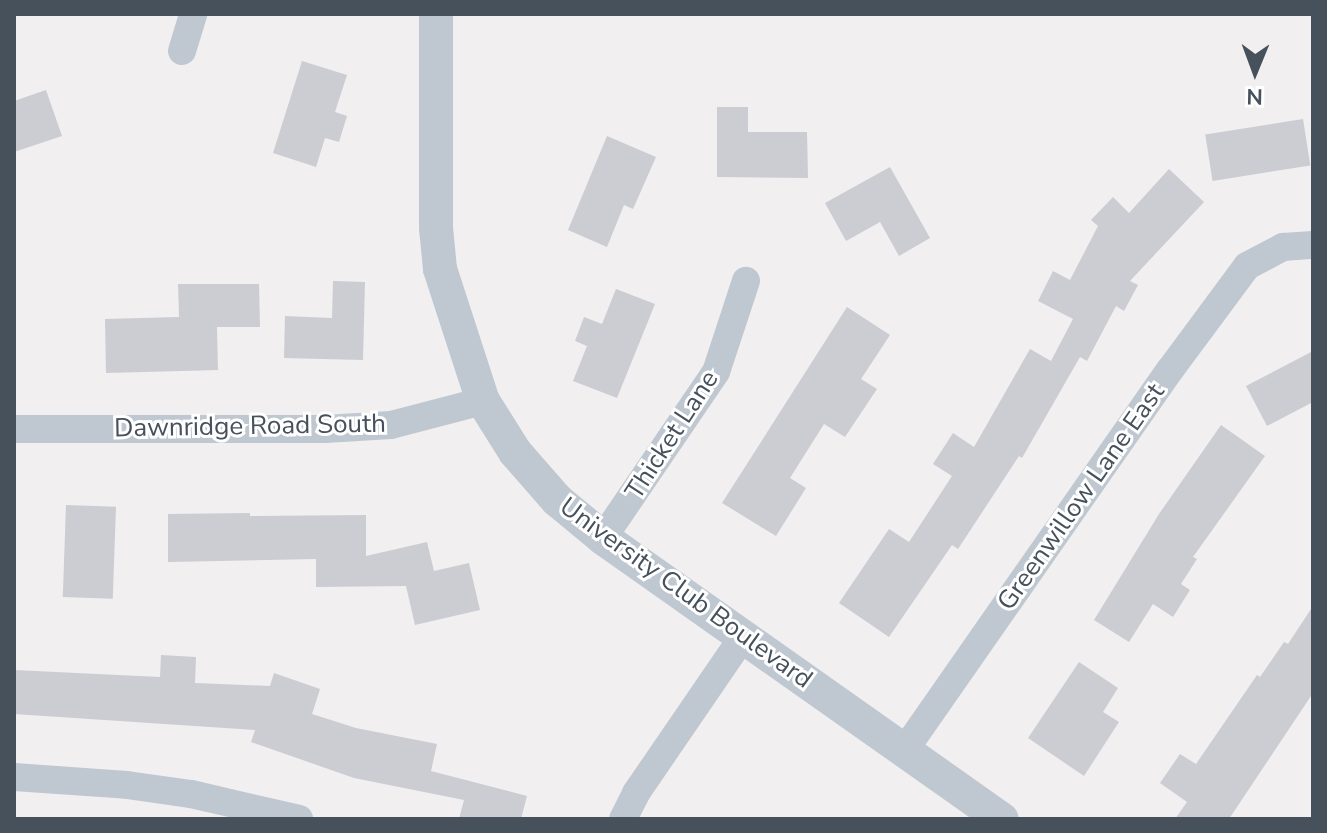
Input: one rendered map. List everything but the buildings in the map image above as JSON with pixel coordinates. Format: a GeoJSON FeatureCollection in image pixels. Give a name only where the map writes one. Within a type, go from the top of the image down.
{"type":"FeatureCollection","features":[{"type":"Feature","properties":{"kind":"street"},"geometry":{"type":"LineString","coordinates":[[182,51],[193,14]]}},
{"type":"Feature","properties":{"kind":"street","name":"University Club Boulevard"},"geometry":{"type":"LineString","coordinates":[[436,14],[440,269],[483,401],[515,452],[557,500],[603,538],[1002,819]]}},
{"type":"Feature","properties":{"kind":"street","name":"Greenwillow Lane East"},"geometry":{"type":"LineString","coordinates":[[904,751],[1170,370],[1247,266],[1283,247],[1313,245]]}},
{"type":"Feature","properties":{"kind":"street","name":"Thicket Lane"},"geometry":{"type":"LineString","coordinates":[[603,538],[716,372],[746,281]]}},
{"type":"Feature","properties":{"kind":"street","name":"Dawnridge Road South"},"geometry":{"type":"LineString","coordinates":[[14,429],[338,429],[391,425],[483,401]]}},
{"type":"Feature","properties":{"kind":"street"},"geometry":{"type":"LineString","coordinates":[[623,819],[636,793],[742,638]]}},
{"type":"Feature","properties":{"kind":"street"},"geometry":{"type":"LineString","coordinates":[[14,777],[127,785],[191,794],[299,819]]}}]}
